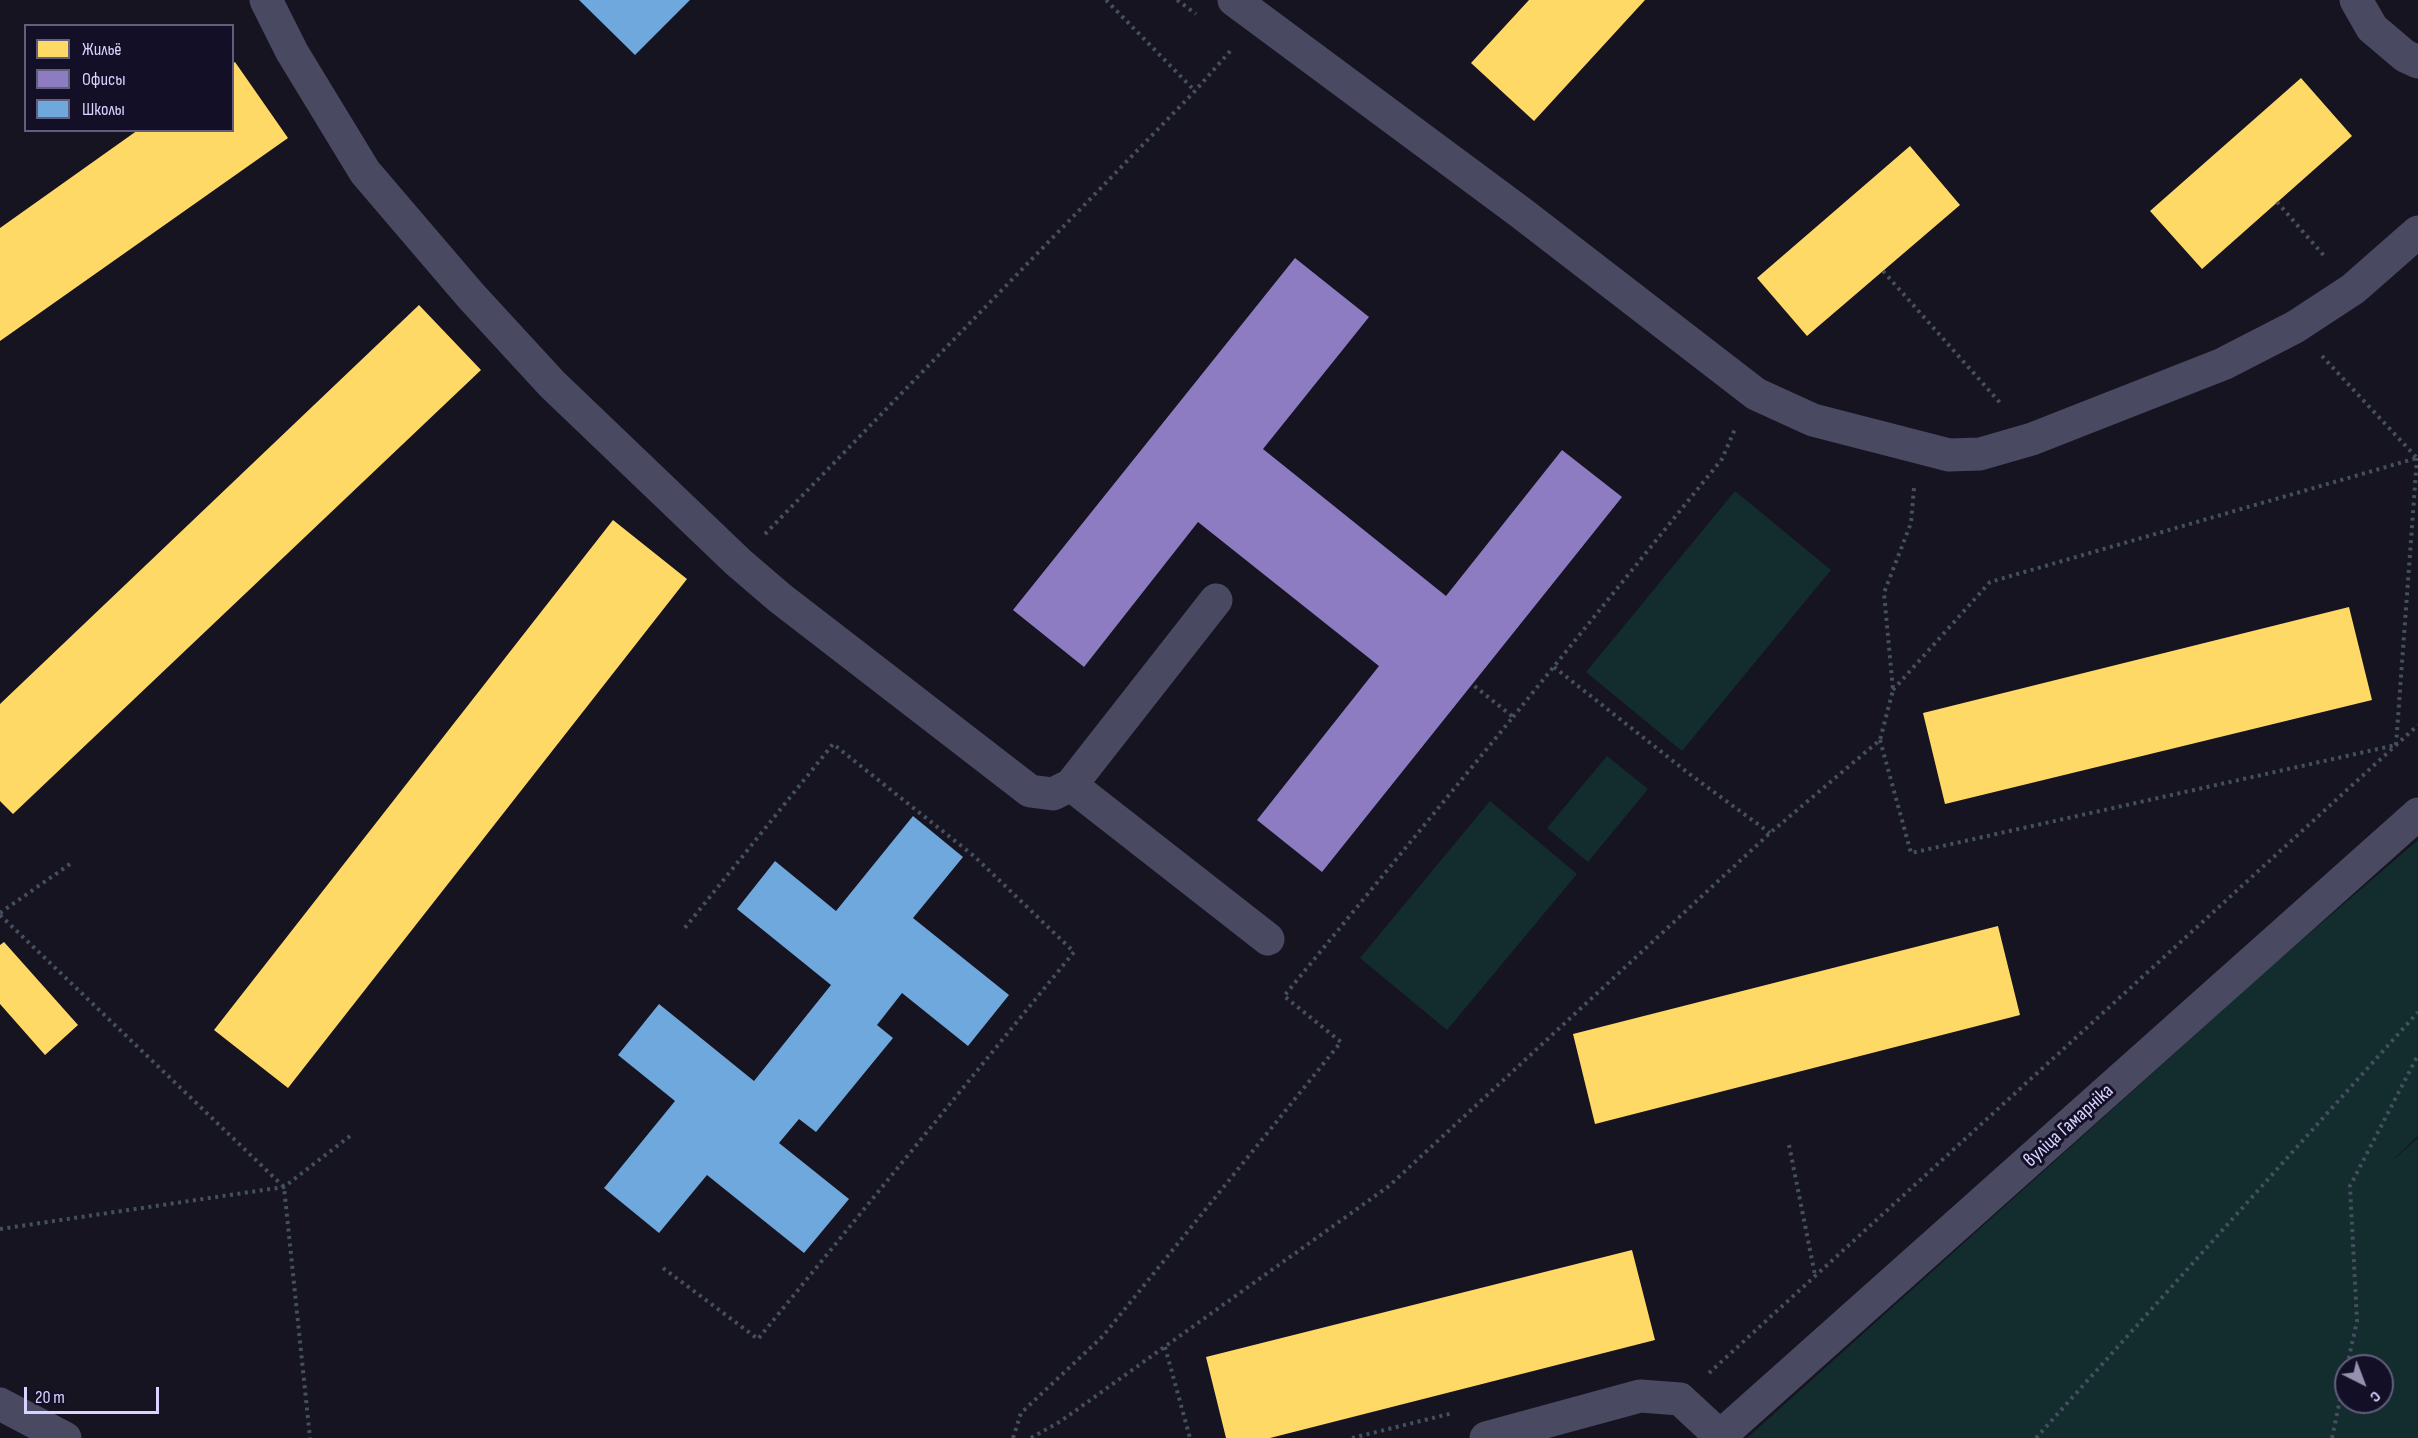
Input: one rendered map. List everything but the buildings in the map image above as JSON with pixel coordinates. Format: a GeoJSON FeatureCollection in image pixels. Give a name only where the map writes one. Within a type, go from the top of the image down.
{"type":"FeatureCollection","features":[{"type":"Feature","properties":{"kind":"street"},"geometry":{"type":"LineString","coordinates":[[266,0],[292,52],[365,172],[471,297],[552,384],[738,562],[780,598],[1030,791],[1053,794],[1071,785],[1216,600]]}},
{"type":"Feature","properties":{"kind":"street"},"geometry":{"type":"LineString","coordinates":[[2356,0],[2372,28],[2405,56],[2418,62]]}},
{"type":"Feature","properties":{"kind":"street"},"geometry":{"type":"LineString","coordinates":[[1246,9],[1520,212],[1756,394],[1813,420],[1949,455],[1980,454],[2032,439],[2223,364],[2295,327],[2354,289],[2418,232]]}},
{"type":"Feature","properties":{"kind":"street"},"geometry":{"type":"LineString","coordinates":[[1071,785],[1268,939]]}},
{"type":"Feature","properties":{"kind":"street","name":"вуліца Гамарніка"},"geometry":{"type":"LineString","coordinates":[[1719,1437],[2418,814]]}},
{"type":"Feature","properties":{"kind":"street"},"geometry":{"type":"LineString","coordinates":[[1486,1438],[1640,1396],[1680,1399],[1719,1437]]}},
{"type":"Feature","properties":{"kind":"street"},"geometry":{"type":"LineString","coordinates":[[0,1404],[65,1438]]}},
{"type":"Feature","properties":{"kind":"path"},"geometry":{"type":"LineString","coordinates":[[1106,0],[1195,91]]}},
{"type":"Feature","properties":{"kind":"path"},"geometry":{"type":"LineString","coordinates":[[1177,0],[1202,18]]}},
{"type":"Feature","properties":{"kind":"path"},"geometry":{"type":"LineString","coordinates":[[738,562],[1195,91],[1246,9]]}},
{"type":"Feature","properties":{"kind":"path"},"geometry":{"type":"LineString","coordinates":[[2277,202],[2354,289]]}},
{"type":"Feature","properties":{"kind":"path"},"geometry":{"type":"LineString","coordinates":[[1883,271],[2032,439]]}},
{"type":"Feature","properties":{"kind":"path"},"geometry":{"type":"LineString","coordinates":[[2295,327],[2417,458],[2396,745]]}},
{"type":"Feature","properties":{"kind":"path"},"geometry":{"type":"LineString","coordinates":[[1013,1438],[1021,1413],[1103,1336],[1341,1042],[1284,996],[1722,459],[1737,422]]}},
{"type":"Feature","properties":{"kind":"path"},"geometry":{"type":"LineString","coordinates":[[1893,690],[1990,582],[2417,458]]}},
{"type":"Feature","properties":{"kind":"path"},"geometry":{"type":"LineString","coordinates":[[1911,523],[1884,593],[1893,690],[1880,740],[1911,853],[2396,745]]}},
{"type":"Feature","properties":{"kind":"path"},"geometry":{"type":"LineString","coordinates":[[1554,667],[1692,776],[1770,833]]}},
{"type":"Feature","properties":{"kind":"path"},"geometry":{"type":"LineString","coordinates":[[1472,684],[1513,717]]}},
{"type":"Feature","properties":{"kind":"path"},"geometry":{"type":"LineString","coordinates":[[1680,1399],[2418,725]]}},
{"type":"Feature","properties":{"kind":"path"},"geometry":{"type":"LineString","coordinates":[[1031,1438],[1061,1421],[1389,1186],[1770,833],[1880,740]]}},
{"type":"Feature","properties":{"kind":"path"},"geometry":{"type":"LineString","coordinates":[[663,1268],[758,1339],[1074,952],[974,856],[833,744],[684,929]]}},
{"type":"Feature","properties":{"kind":"path"},"geometry":{"type":"LineString","coordinates":[[70,864],[0,914],[284,1187],[310,1438]]}},
{"type":"Feature","properties":{"kind":"path"},"geometry":{"type":"LineString","coordinates":[[2036,1438],[2418,1012]]}},
{"type":"Feature","properties":{"kind":"path"},"geometry":{"type":"LineString","coordinates":[[2349,1354],[2356,1321],[2350,1186],[2418,1055]]}},
{"type":"Feature","properties":{"kind":"path"},"geometry":{"type":"LineString","coordinates":[[0,1229],[284,1187],[350,1136]]}},
{"type":"Feature","properties":{"kind":"path"},"geometry":{"type":"LineString","coordinates":[[1789,1145],[1815,1276]]}},
{"type":"Feature","properties":{"kind":"path"},"geometry":{"type":"LineString","coordinates":[[1165,1347],[1190,1438]]}},
{"type":"Feature","properties":{"kind":"path"},"geometry":{"type":"LineString","coordinates":[[2332,1438],[2337,1414]]}},
{"type":"Feature","properties":{"kind":"green space"},"geometry":{"type":"Polygon","coordinates":[[[1735,491],[1831,570],[1682,751],[1586,672],[1735,491]]]}},
{"type":"Feature","properties":{"kind":"green space"},"geometry":{"type":"Polygon","coordinates":[[[1607,756],[1648,789],[1588,862],[1547,828],[1607,756]]]}},
{"type":"Feature","properties":{"kind":"green space"},"geometry":{"type":"Polygon","coordinates":[[[1490,801],[1577,874],[1447,1030],[1360,958],[1490,801]]]}},
{"type":"Feature","properties":{"kind":"green space"},"geometry":{"type":"Polygon","coordinates":[[[2418,840],[2418,1136],[2387,1165],[2418,1138],[2418,1438],[1747,1438],[2275,963],[2418,840]]]}}]}
